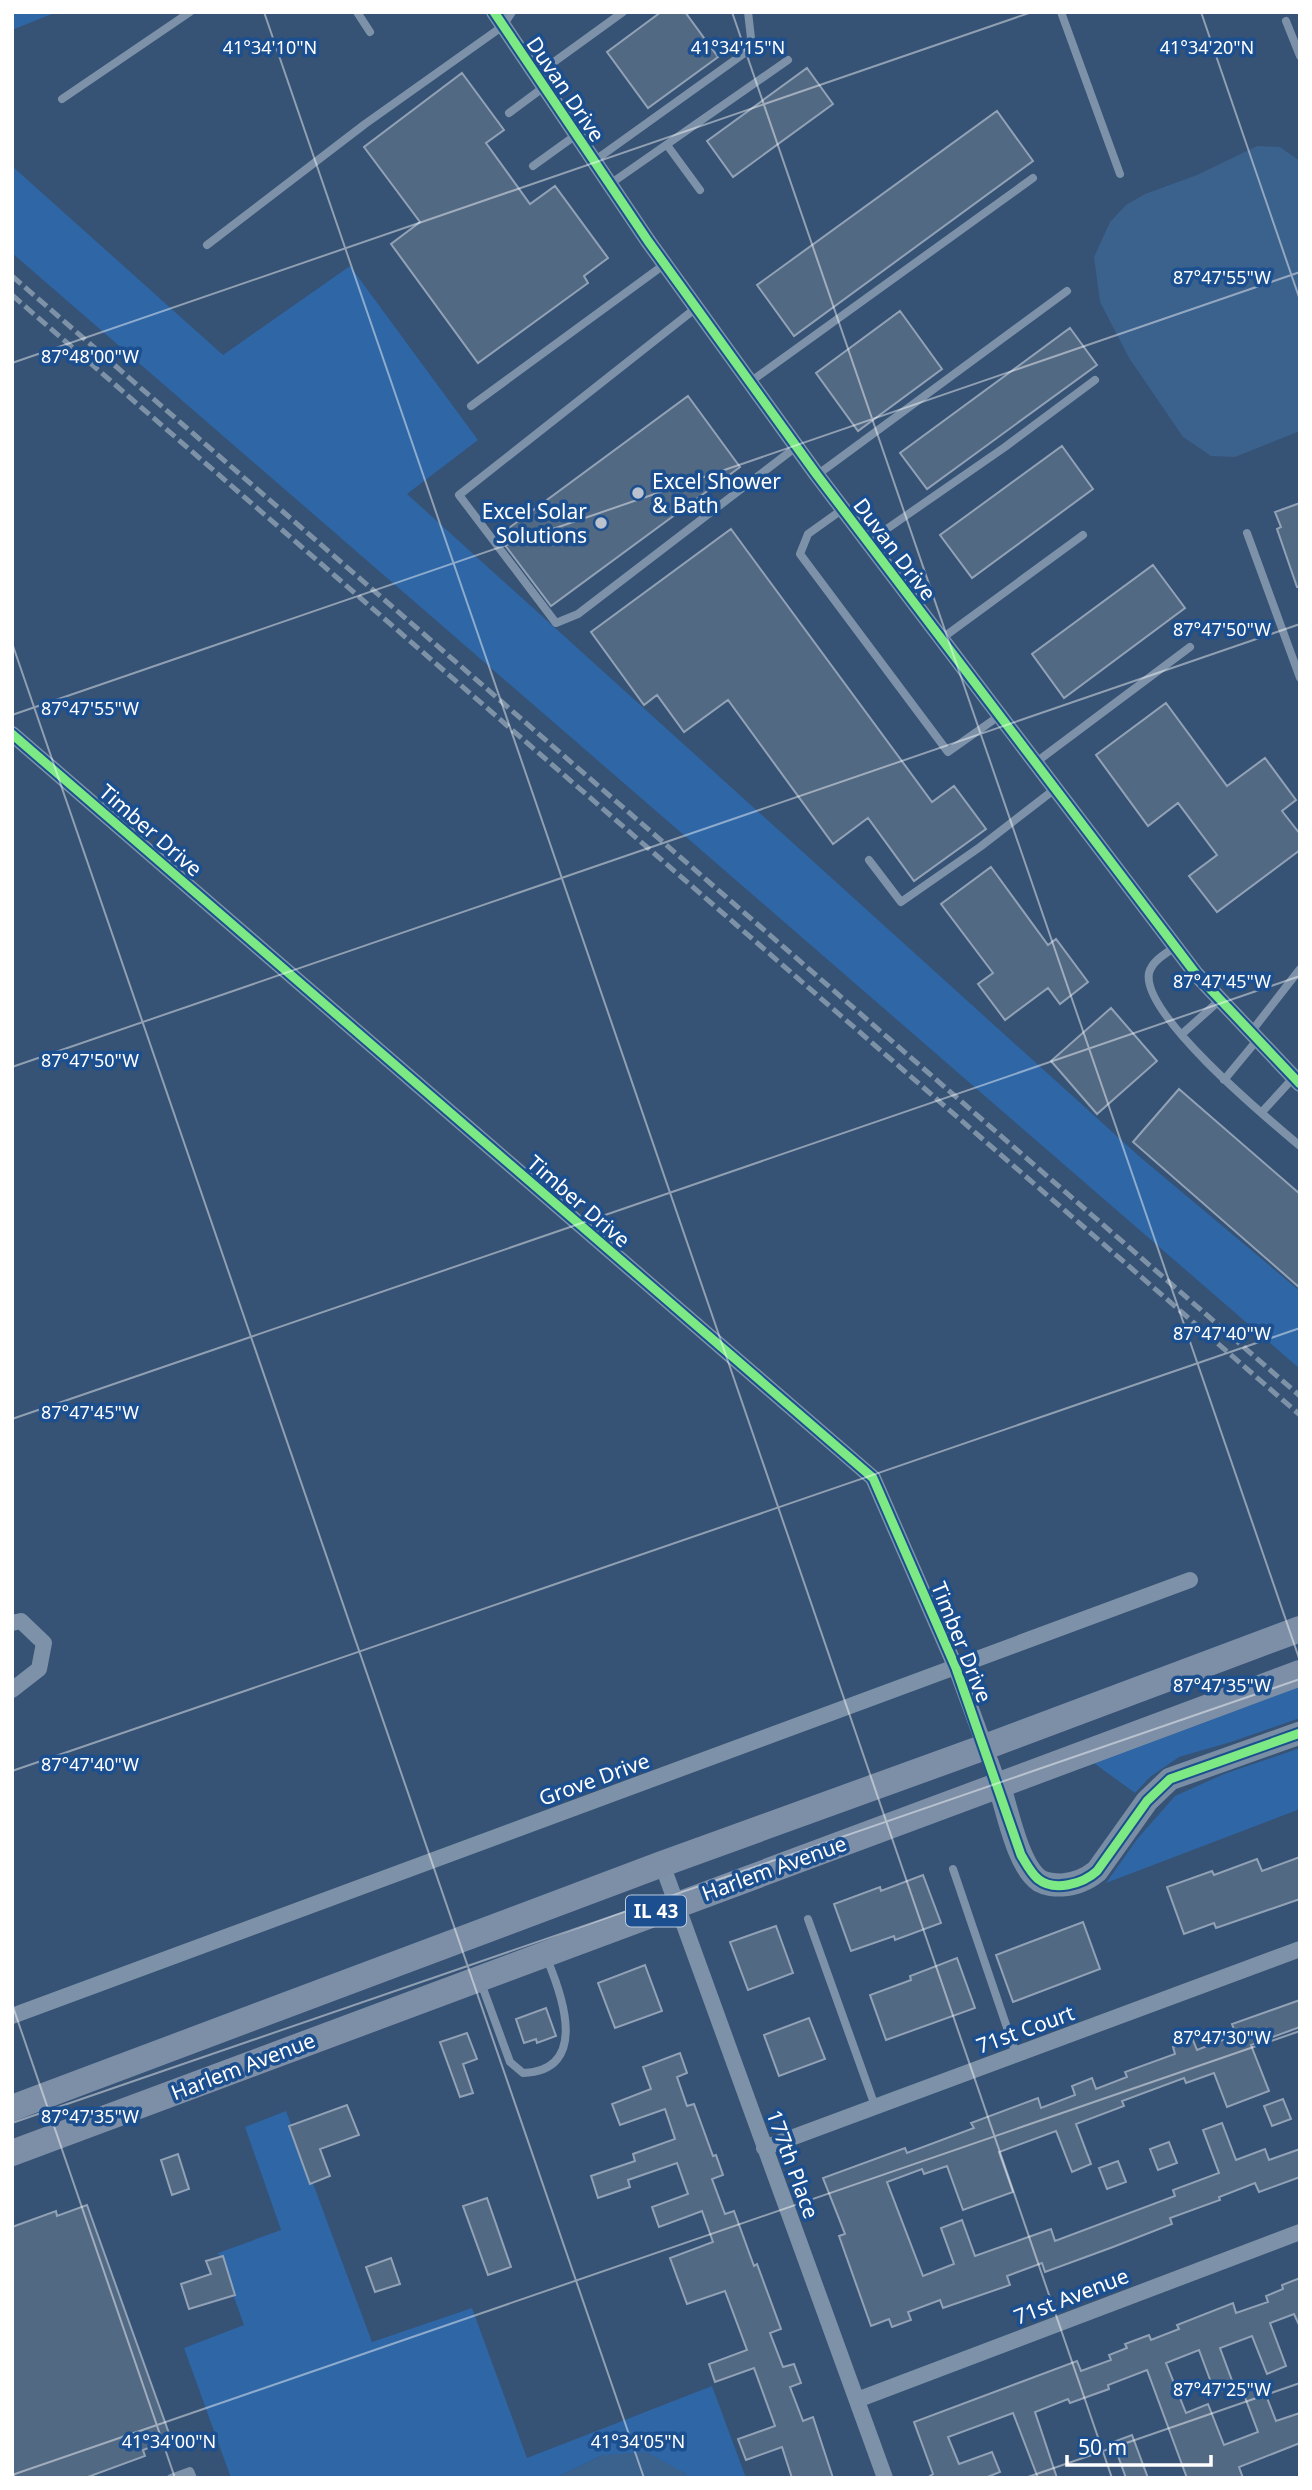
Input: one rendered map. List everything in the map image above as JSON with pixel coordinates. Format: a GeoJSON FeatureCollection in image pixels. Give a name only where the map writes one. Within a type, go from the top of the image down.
{"type":"FeatureCollection","features":[{"type":"Feature","properties":{"kind":"main road","name":"Harlem Avenue"},"geometry":{"type":"LineString","coordinates":[[12,2108],[662,1864],[1300,1629]]}},
{"type":"Feature","properties":{"kind":"main road","name":"Harlem Avenue"},"geometry":{"type":"LineString","coordinates":[[12,2152],[1300,1673]]}},
{"type":"Feature","properties":{"kind":"main road"},"geometry":{"type":"LineString","coordinates":[[341,1984],[356,2024]]}},
{"type":"Feature","properties":{"kind":"street","name":"Duvan Drive"},"geometry":{"type":"LineString","coordinates":[[503,17],[540,81],[576,135],[796,447],[1196,974],[1297,1080]]}},
{"type":"Feature","properties":{"kind":"street","name":"Timber Drive"},"geometry":{"type":"LineString","coordinates":[[12,734],[873,1478],[956,1668],[999,1785]]}},
{"type":"Feature","properties":{"kind":"street","name":"Grove Drive"},"geometry":{"type":"LineString","coordinates":[[12,2016],[1189,1580]]}},
{"type":"Feature","properties":{"kind":"street"},"geometry":{"type":"LineString","coordinates":[[12,1623],[21,1621],[44,1643],[39,1669],[12,1690]]}},
{"type":"Feature","properties":{"kind":"street"},"geometry":{"type":"LineString","coordinates":[[999,1785],[1021,1855],[1031,1871],[1040,1880],[1052,1885],[1069,1884],[1087,1880],[1097,1871],[1147,1801],[1170,1779],[1300,1733]]}},
{"type":"Feature","properties":{"kind":"street","name":"177th Place"},"geometry":{"type":"LineString","coordinates":[[662,1864],[885,2478]]}},
{"type":"Feature","properties":{"kind":"street","name":"71st Court"},"geometry":{"type":"LineString","coordinates":[[764,2148],[1300,1949]]}},
{"type":"Feature","properties":{"kind":"street","name":"71st Avenue"},"geometry":{"type":"LineString","coordinates":[[857,2400],[1300,2232]]}},
{"type":"Feature","properties":{"kind":"lane"},"geometry":{"type":"LineString","coordinates":[[62,99],[190,12]]}},
{"type":"Feature","properties":{"kind":"lane"},"geometry":{"type":"LineString","coordinates":[[357,12],[370,33]]}},
{"type":"Feature","properties":{"kind":"lane"},"geometry":{"type":"LineString","coordinates":[[509,113],[540,81],[623,12]]}},
{"type":"Feature","properties":{"kind":"lane"},"geometry":{"type":"LineString","coordinates":[[594,161],[746,52],[751,38],[748,12]]}},
{"type":"Feature","properties":{"kind":"lane"},"geometry":{"type":"LineString","coordinates":[[1061,12],[1120,174]]}},
{"type":"Feature","properties":{"kind":"lane"},"geometry":{"type":"LineString","coordinates":[[207,245],[503,17]]}},
{"type":"Feature","properties":{"kind":"lane"},"geometry":{"type":"LineString","coordinates":[[1286,21],[1300,56]]}},
{"type":"Feature","properties":{"kind":"lane"},"geometry":{"type":"LineString","coordinates":[[610,184],[788,60]]}},
{"type":"Feature","properties":{"kind":"lane"},"geometry":{"type":"LineString","coordinates":[[533,166],[576,135]]}},
{"type":"Feature","properties":{"kind":"lane"},"geometry":{"type":"LineString","coordinates":[[667,145],[700,190]]}},
{"type":"Feature","properties":{"kind":"lane"},"geometry":{"type":"LineString","coordinates":[[750,382],[1033,178]]}},
{"type":"Feature","properties":{"kind":"lane"},"geometry":{"type":"LineString","coordinates":[[471,406],[665,264]]}},
{"type":"Feature","properties":{"kind":"lane"},"geometry":{"type":"LineString","coordinates":[[817,475],[1067,291]]}},
{"type":"Feature","properties":{"kind":"lane"},"geometry":{"type":"LineString","coordinates":[[696,307],[460,495],[555,623],[578,614],[796,447]]}},
{"type":"Feature","properties":{"kind":"lane"},"geometry":{"type":"LineString","coordinates":[[868,542],[1005,447],[1095,380]]}},
{"type":"Feature","properties":{"kind":"lane"},"geometry":{"type":"LineString","coordinates":[[843,509],[808,534],[800,554],[948,752],[999,716]]}},
{"type":"Feature","properties":{"kind":"lane"},"geometry":{"type":"LineString","coordinates":[[1247,533],[1300,678]]}},
{"type":"Feature","properties":{"kind":"lane"},"geometry":{"type":"LineString","coordinates":[[942,639],[1083,535]]}},
{"type":"Feature","properties":{"kind":"lane"},"geometry":{"type":"LineString","coordinates":[[1035,763],[1190,647]]}},
{"type":"Feature","properties":{"kind":"lane"},"geometry":{"type":"LineString","coordinates":[[869,860],[901,902],[980,847],[1055,789]]}},
{"type":"Feature","properties":{"kind":"lane"},"geometry":{"type":"LineString","coordinates":[[1175,947],[1152,964],[1149,980],[1157,1002],[1224,1080],[1300,1146]]}},
{"type":"Feature","properties":{"kind":"lane"},"geometry":{"type":"LineString","coordinates":[[1224,1080],[1300,969]]}},
{"type":"Feature","properties":{"kind":"lane"},"geometry":{"type":"LineString","coordinates":[[1182,1034],[1220,1000]]}},
{"type":"Feature","properties":{"kind":"lane"},"geometry":{"type":"LineString","coordinates":[[1262,1112],[1297,1080]]}},
{"type":"Feature","properties":{"kind":"lane"},"geometry":{"type":"LineString","coordinates":[[953,1869],[1016,2054]]}},
{"type":"Feature","properties":{"kind":"lane"},"geometry":{"type":"LineString","coordinates":[[808,1919],[875,2106]]}},
{"type":"Feature","properties":{"kind":"lane"},"geometry":{"type":"LineString","coordinates":[[479,1978],[510,2062],[523,2073],[533,2073],[557,2062],[562,2053],[566,2033],[560,1991],[545,1953]]}},
{"type":"Feature","properties":{"kind":"lane"},"geometry":{"type":"LineString","coordinates":[[171,2478],[190,2471],[192,2478]]}},
{"type":"Feature","properties":{"kind":"shaded area"},"geometry":{"type":"Polygon","coordinates":[[[12,12],[57,12],[12,30],[12,12]]]}},
{"type":"Feature","properties":{"kind":"shaded area"},"geometry":{"type":"Polygon","coordinates":[[[1257,146],[1280,147],[1300,161],[1300,431],[1235,457],[1211,456],[1183,437],[1129,358],[1100,302],[1094,257],[1110,222],[1126,205],[1145,194],[1197,175],[1257,146]]]}},
{"type":"Feature","properties":{"kind":"shaded area"},"geometry":{"type":"Polygon","coordinates":[[[12,166],[223,355],[350,266],[478,440],[407,494],[1140,1157],[1300,1291],[1300,1369],[12,253],[12,166]]]}},
{"type":"Feature","properties":{"kind":"shaded area"},"geometry":{"type":"Polygon","coordinates":[[[1300,1684],[1300,1718],[1179,1757],[1150,1777],[1135,1793],[1091,1761],[1300,1684]]]}},
{"type":"Feature","properties":{"kind":"shaded area"},"geometry":{"type":"Polygon","coordinates":[[[1300,1748],[1300,1809],[1106,1883],[1138,1838],[1175,1796],[1224,1774],[1300,1748]]]}},
{"type":"Feature","properties":{"kind":"shaded area"},"geometry":{"type":"Polygon","coordinates":[[[286,2111],[372,2342],[472,2308],[527,2458],[712,2386],[746,2478],[688,2478],[685,2473],[603,2455],[555,2478],[231,2478],[184,2348],[244,2325],[218,2253],[281,2230],[245,2127],[286,2111]]]}},
{"type":"Feature","properties":{"kind":"shaded area"},"geometry":{"type":"Polygon","coordinates":[[[646,2452],[685,2473],[688,2478],[555,2478],[603,2455],[646,2452]]]}},
{"type":"Feature","properties":{"kind":"building"},"geometry":{"type":"Polygon","coordinates":[[[661,12],[685,12],[718,57],[648,108],[607,52],[661,12]]]}},
{"type":"Feature","properties":{"kind":"building"},"geometry":{"type":"Polygon","coordinates":[[[807,68],[833,104],[733,177],[707,141],[807,68]]]}},
{"type":"Feature","properties":{"kind":"building"},"geometry":{"type":"Polygon","coordinates":[[[462,73],[504,130],[486,143],[530,204],[555,186],[608,258],[584,276],[588,283],[478,363],[391,244],[420,222],[364,147],[462,73]]]}},
{"type":"Feature","properties":{"kind":"building"},"geometry":{"type":"Polygon","coordinates":[[[997,111],[1033,161],[794,336],[757,285],[997,111]]]}},
{"type":"Feature","properties":{"kind":"building"},"geometry":{"type":"Polygon","coordinates":[[[900,311],[942,369],[858,431],[816,373],[900,311]]]}},
{"type":"Feature","properties":{"kind":"building"},"geometry":{"type":"Polygon","coordinates":[[[1070,328],[1097,365],[927,489],[900,453],[1070,328]]]}},
{"type":"Feature","properties":{"kind":"building"},"geometry":{"type":"Polygon","coordinates":[[[688,396],[740,467],[551,606],[498,536],[688,396]]]}},
{"type":"Feature","properties":{"kind":"building"},"geometry":{"type":"Polygon","coordinates":[[[1062,446],[1093,489],[972,578],[940,535],[1062,446]]]}},
{"type":"Feature","properties":{"kind":"building"},"geometry":{"type":"Polygon","coordinates":[[[1300,503],[1300,587],[1297,587],[1277,529],[1281,527],[1275,512],[1300,503]]]}},
{"type":"Feature","properties":{"kind":"building"},"geometry":{"type":"Polygon","coordinates":[[[731,529],[932,802],[954,786],[986,829],[914,881],[868,818],[833,844],[728,700],[684,732],[657,695],[644,705],[591,632],[731,529]]]}},
{"type":"Feature","properties":{"kind":"building"},"geometry":{"type":"Polygon","coordinates":[[[1153,565],[1185,608],[1064,698],[1032,654],[1153,565]]]}},
{"type":"Feature","properties":{"kind":"building"},"geometry":{"type":"Polygon","coordinates":[[[1166,703],[1227,786],[1265,758],[1296,800],[1282,811],[1300,834],[1300,850],[1217,912],[1189,876],[1217,855],[1178,803],[1148,826],[1096,755],[1166,703]]]}},
{"type":"Feature","properties":{"kind":"building"},"geometry":{"type":"Polygon","coordinates":[[[991,867],[1048,945],[1056,939],[1088,982],[1060,1004],[1048,988],[1005,1020],[978,984],[993,973],[941,904],[991,867]]]}},
{"type":"Feature","properties":{"kind":"building"},"geometry":{"type":"Polygon","coordinates":[[[1111,1008],[1157,1061],[1097,1114],[1051,1061],[1111,1008]]]}},
{"type":"Feature","properties":{"kind":"building"},"geometry":{"type":"Polygon","coordinates":[[[1179,1089],[1300,1194],[1300,1288],[1133,1142],[1179,1089]]]}},
{"type":"Feature","properties":{"kind":"building"},"geometry":{"type":"Polygon","coordinates":[[[1300,1857],[1300,1899],[1216,1928],[1214,1923],[1184,1934],[1167,1887],[1212,1871],[1214,1875],[1257,1859],[1262,1871],[1300,1857]]]}},
{"type":"Feature","properties":{"kind":"building"},"geometry":{"type":"Polygon","coordinates":[[[923,1875],[941,1923],[895,1940],[894,1936],[851,1951],[834,1904],[880,1887],[881,1891],[923,1875]]]}},
{"type":"Feature","properties":{"kind":"building"},"geometry":{"type":"Polygon","coordinates":[[[1083,1922],[1100,1969],[1013,2002],[996,1955],[1083,1922]]]}},
{"type":"Feature","properties":{"kind":"building"},"geometry":{"type":"Polygon","coordinates":[[[776,1926],[793,1973],[748,1990],[730,1942],[776,1926]]]}},
{"type":"Feature","properties":{"kind":"building"},"geometry":{"type":"Polygon","coordinates":[[[957,1958],[975,2008],[886,2040],[870,1995],[911,1980],[910,1976],[957,1958]]]}},
{"type":"Feature","properties":{"kind":"building"},"geometry":{"type":"Polygon","coordinates":[[[645,1965],[662,2011],[615,2028],[598,1983],[645,1965]]]}},
{"type":"Feature","properties":{"kind":"building"},"geometry":{"type":"Polygon","coordinates":[[[1300,2000],[1300,2027],[1251,2045],[1269,2091],[1227,2107],[1214,2073],[1186,2083],[1184,2078],[1122,2101],[1124,2106],[1076,2124],[1091,2164],[1072,2172],[1056,2131],[999,2152],[1013,2192],[963,2210],[947,2166],[924,2174],[922,2169],[887,2182],[923,2276],[954,2264],[941,2228],[962,2220],[975,2256],[1051,2229],[1055,2241],[1175,2196],[1173,2190],[1219,2173],[1203,2130],[1222,2123],[1236,2160],[1265,2149],[1269,2160],[1300,2149],[1300,2177],[1259,2192],[1255,2183],[1219,2197],[1220,2200],[1170,2218],[1172,2224],[1113,2247],[1045,2272],[1042,2263],[1007,2276],[1010,2285],[943,2308],[940,2300],[908,2312],[911,2320],[892,2327],[889,2319],[871,2326],[839,2236],[845,2234],[823,2178],[905,2148],[907,2153],[974,2128],[971,2123],[1038,2098],[1041,2108],[1075,2095],[1072,2086],[1092,2078],[1096,2089],[1127,2077],[1125,2072],[1175,2054],[1173,2047],[1193,2040],[1197,2050],[1236,2035],[1232,2024],[1300,2000]]]}},
{"type":"Feature","properties":{"kind":"building"},"geometry":{"type":"Polygon","coordinates":[[[546,2008],[556,2036],[537,2043],[536,2039],[524,2043],[516,2019],[546,2008]]]}},
{"type":"Feature","properties":{"kind":"building"},"geometry":{"type":"Polygon","coordinates":[[[809,2018],[825,2059],[779,2076],[764,2035],[809,2018]]]}},
{"type":"Feature","properties":{"kind":"building"},"geometry":{"type":"Polygon","coordinates":[[[467,2033],[477,2059],[463,2064],[473,2093],[460,2097],[440,2042],[467,2033]]]}},
{"type":"Feature","properties":{"kind":"building"},"geometry":{"type":"Polygon","coordinates":[[[680,2053],[687,2073],[677,2077],[687,2106],[694,2104],[723,2175],[712,2179],[725,2214],[734,2211],[754,2266],[757,2264],[781,2329],[770,2333],[783,2367],[794,2364],[801,2383],[790,2387],[803,2421],[813,2417],[833,2478],[792,2478],[782,2447],[746,2460],[738,2439],[775,2426],[754,2368],[715,2382],[709,2364],[747,2350],[725,2291],[687,2304],[670,2258],[713,2242],[702,2211],[659,2227],[652,2207],[688,2194],[677,2163],[628,2180],[630,2187],[598,2198],[591,2176],[635,2161],[633,2154],[675,2139],[665,2109],[620,2125],[612,2104],[651,2089],[643,2067],[680,2053]]]}},
{"type":"Feature","properties":{"kind":"building"},"geometry":{"type":"Polygon","coordinates":[[[1283,2099],[1291,2119],[1272,2126],[1264,2106],[1283,2099]]]}},
{"type":"Feature","properties":{"kind":"building"},"geometry":{"type":"Polygon","coordinates":[[[347,2105],[359,2135],[320,2149],[330,2176],[310,2184],[289,2126],[347,2105]]]}},
{"type":"Feature","properties":{"kind":"building"},"geometry":{"type":"Polygon","coordinates":[[[1169,2142],[1177,2163],[1158,2170],[1150,2149],[1169,2142]]]}},
{"type":"Feature","properties":{"kind":"building"},"geometry":{"type":"Polygon","coordinates":[[[178,2154],[189,2189],[172,2195],[161,2160],[178,2154]]]}},
{"type":"Feature","properties":{"kind":"building"},"geometry":{"type":"Polygon","coordinates":[[[1118,2161],[1126,2182],[1107,2189],[1099,2168],[1118,2161]]]}},
{"type":"Feature","properties":{"kind":"building"},"geometry":{"type":"Polygon","coordinates":[[[487,2198],[511,2267],[488,2275],[463,2206],[487,2198]]]}},
{"type":"Feature","properties":{"kind":"building"},"geometry":{"type":"Polygon","coordinates":[[[87,2205],[171,2439],[143,2450],[145,2456],[85,2478],[15,2478],[12,2471],[12,2227],[56,2211],[57,2216],[87,2205]]]}},
{"type":"Feature","properties":{"kind":"building"},"geometry":{"type":"Polygon","coordinates":[[[223,2256],[235,2295],[189,2309],[181,2284],[211,2274],[206,2261],[223,2256]]]}},
{"type":"Feature","properties":{"kind":"building"},"geometry":{"type":"Polygon","coordinates":[[[391,2258],[400,2284],[375,2292],[366,2267],[391,2258]]]}},
{"type":"Feature","properties":{"kind":"building"},"geometry":{"type":"Polygon","coordinates":[[[1300,2278],[1300,2327],[1294,2314],[1270,2323],[1286,2366],[1267,2374],[1252,2336],[1220,2348],[1234,2386],[1215,2393],[1199,2350],[1166,2363],[1186,2413],[1208,2404],[1224,2445],[1258,2432],[1243,2392],[1262,2385],[1276,2421],[1300,2413],[1300,2443],[1239,2467],[1243,2478],[1187,2478],[1147,2370],[1108,2385],[1109,2389],[1070,2403],[1068,2399],[1035,2412],[1057,2478],[1038,2478],[1013,2413],[948,2437],[959,2464],[992,2452],[1000,2472],[985,2478],[927,2478],[933,2474],[914,2422],[1077,2361],[1081,2371],[1111,2360],[1109,2355],[1127,2348],[1125,2344],[1149,2335],[1151,2340],[1179,2329],[1177,2325],[1233,2303],[1236,2313],[1268,2302],[1266,2296],[1283,2289],[1282,2285],[1300,2278]]]}},
{"type":"Feature","properties":{"kind":"building"},"geometry":{"type":"Polygon","coordinates":[[[1132,2435],[1148,2478],[1126,2478],[1113,2442],[1132,2435]]]}},
{"type":"Feature","properties":{"kind":"railway"},"geometry":{"type":"LineString","coordinates":[[12,276],[1300,1396]]}},
{"type":"Feature","properties":{"kind":"railway"},"geometry":{"type":"LineString","coordinates":[[12,295],[1300,1415]]}},
{"type":"Feature","properties":{"kind":"cycle path"},"geometry":{"type":"LineString","coordinates":[[494,12],[648,241],[817,475],[1196,974],[1300,1084]]}},
{"type":"Feature","properties":{"kind":"cycle path"},"geometry":{"type":"LineString","coordinates":[[12,734],[873,1478],[956,1668],[1021,1855],[1038,1879],[1060,1886],[1084,1880],[1097,1871],[1147,1801],[1170,1779],[1300,1733]]}},
{"type":"Feature","properties":{"kind":"place","name":"Excel Shower & Bath"},"geometry":{"type":"Point","coordinates":[638,493]}},
{"type":"Feature","properties":{"kind":"place","name":"Excel Solar Solutions"},"geometry":{"type":"Point","coordinates":[601,523]}}]}
